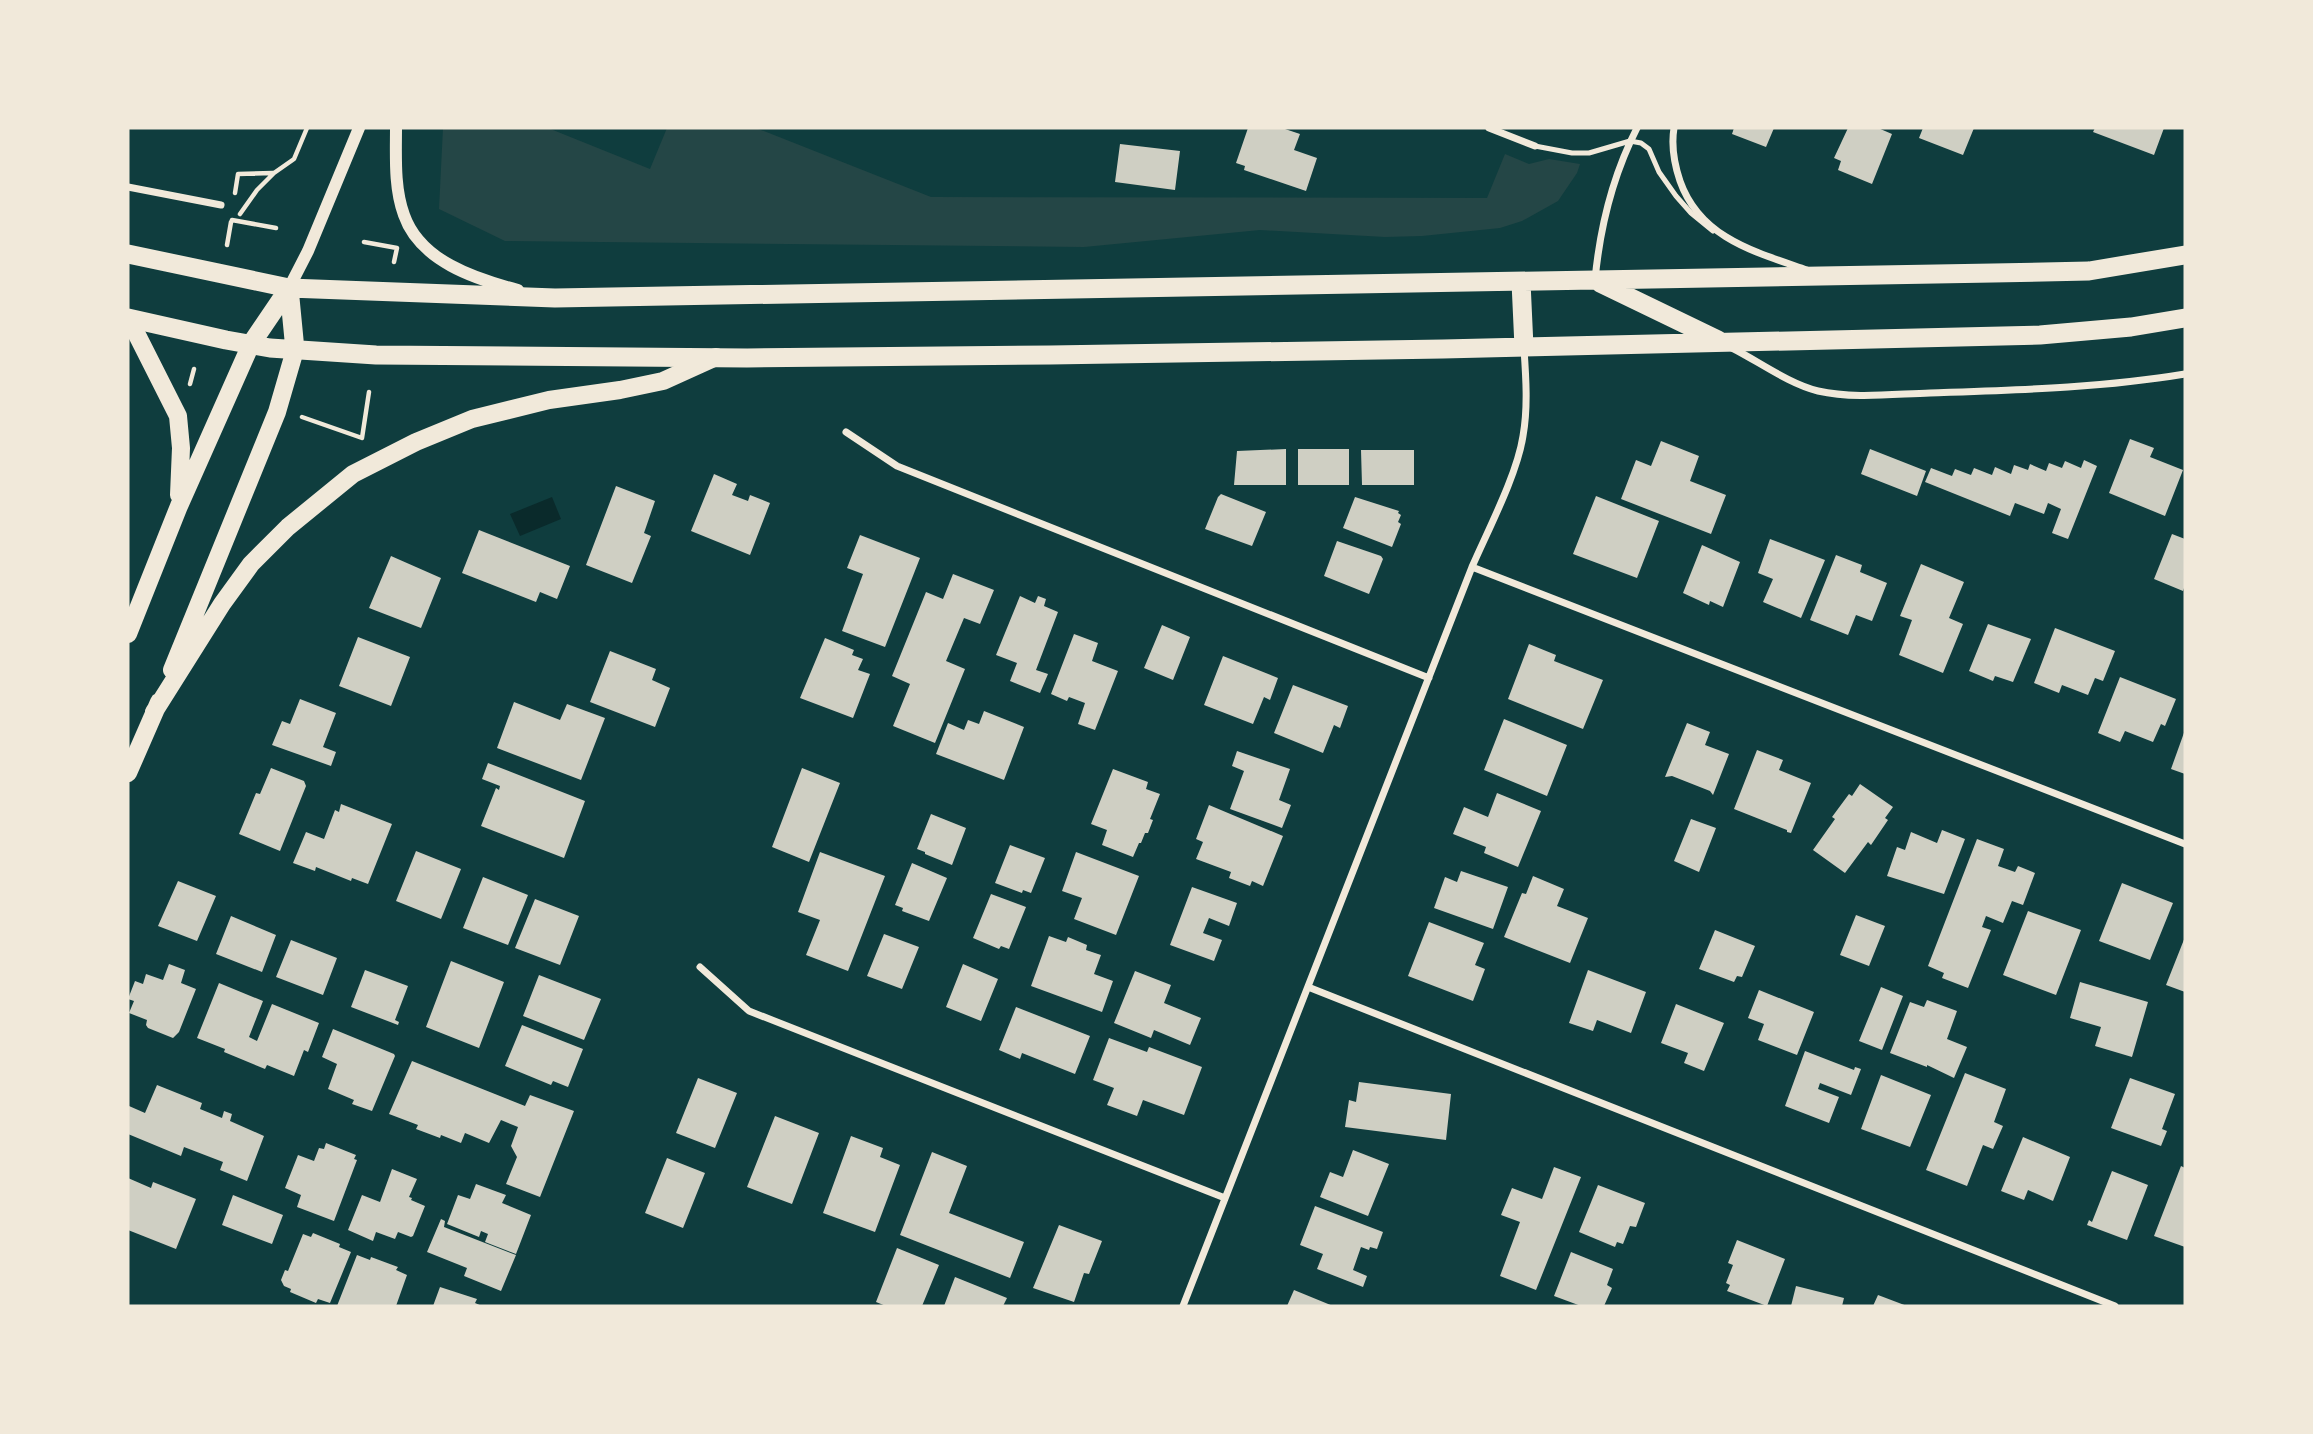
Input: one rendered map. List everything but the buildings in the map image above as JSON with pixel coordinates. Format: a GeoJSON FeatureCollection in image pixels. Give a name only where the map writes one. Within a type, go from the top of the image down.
{"type":"FeatureCollection","features":[{"type":"Feature","properties":{"kind":"highway"},"geometry":{"type":"LineString","coordinates":[[128,254],[289,288],[555,298],[2089,271],[2185,255]]}},
{"type":"Feature","properties":{"kind":"highway"},"geometry":{"type":"LineString","coordinates":[[1594,281],[1722,342]]}},
{"type":"Feature","properties":{"kind":"highway"},"geometry":{"type":"LineString","coordinates":[[1521,282],[1524,347]]}},
{"type":"Feature","properties":{"kind":"highway"},"geometry":{"type":"LineString","coordinates":[[251,344],[289,288]]}},
{"type":"Feature","properties":{"kind":"highway"},"geometry":{"type":"LineString","coordinates":[[289,288],[295,350]]}},
{"type":"Feature","properties":{"kind":"highway"},"geometry":{"type":"LineString","coordinates":[[129,318],[251,344],[365,355],[716,357],[1524,347],[2040,335],[2131,327],[2185,318]]}},
{"type":"Feature","properties":{"kind":"main road"},"geometry":{"type":"LineString","coordinates":[[129,318],[178,416],[181,448],[179,506]]}},
{"type":"Feature","properties":{"kind":"main road"},"geometry":{"type":"LineString","coordinates":[[128,634],[179,506],[234,377],[251,344]]}},
{"type":"Feature","properties":{"kind":"main road"},"geometry":{"type":"LineString","coordinates":[[128,773],[276,412],[295,350]]}},
{"type":"Feature","properties":{"kind":"main road"},"geometry":{"type":"LineString","coordinates":[[154,712],[222,604],[256,558],[288,527],[353,474],[416,442],[472,419],[549,400],[663,381],[716,357]]}},
{"type":"Feature","properties":{"kind":"street"},"geometry":{"type":"LineString","coordinates":[[289,288],[308,251],[359,128]]}},
{"type":"Feature","properties":{"kind":"street"},"geometry":{"type":"LineString","coordinates":[[396,128],[396,170],[401,206],[407,223],[420,241],[446,263],[469,274],[504,286],[555,298]]}},
{"type":"Feature","properties":{"kind":"street"},"geometry":{"type":"LineString","coordinates":[[1489,128],[1535,146]]}},
{"type":"Feature","properties":{"kind":"street"},"geometry":{"type":"LineString","coordinates":[[1594,281],[1602,226],[1630,141],[1637,128]]}},
{"type":"Feature","properties":{"kind":"street"},"geometry":{"type":"LineString","coordinates":[[1674,128],[1675,162],[1691,204],[1704,221],[1731,241],[1826,277]]}},
{"type":"Feature","properties":{"kind":"street"},"geometry":{"type":"LineString","coordinates":[[128,187],[221,205]]}},
{"type":"Feature","properties":{"kind":"street"},"geometry":{"type":"LineString","coordinates":[[1722,342],[1795,382],[1832,393],[2081,387],[2185,374]]}},
{"type":"Feature","properties":{"kind":"street"},"geometry":{"type":"LineString","coordinates":[[1183,1306],[1520,450],[1525,412],[1524,347]]}},
{"type":"Feature","properties":{"kind":"street"},"geometry":{"type":"LineString","coordinates":[[846,432],[897,466],[1429,678]]}},
{"type":"Feature","properties":{"kind":"street"},"geometry":{"type":"LineString","coordinates":[[1472,567],[2185,844]]}},
{"type":"Feature","properties":{"kind":"street"},"geometry":{"type":"LineString","coordinates":[[700,967],[749,1011],[1225,1198]]}},
{"type":"Feature","properties":{"kind":"street"},"geometry":{"type":"LineString","coordinates":[[1308,987],[2115,1306]]}},
{"type":"Feature","properties":{"kind":"lane"},"geometry":{"type":"LineString","coordinates":[[1535,146],[1572,153],[1589,153],[1630,141],[1639,142],[1649,149],[1658,172],[1691,213],[1731,241]]}},
{"type":"Feature","properties":{"kind":"path"},"geometry":{"type":"LineString","coordinates":[[276,228],[233,220],[274,173],[294,159],[307,128]]}},
{"type":"Feature","properties":{"kind":"path"},"geometry":{"type":"LineString","coordinates":[[364,242],[397,248],[394,262]]}},
{"type":"Feature","properties":{"kind":"path"},"geometry":{"type":"LineString","coordinates":[[302,417],[362,438],[369,392]]}},
{"type":"Feature","properties":{"kind":"shaded area"},"geometry":{"type":"Polygon","coordinates":[[[443,128],[548,128],[650,169],[667,128],[756,128],[931,197],[1487,198],[1505,154],[1529,164],[1549,159],[1580,164],[1558,201],[1522,221],[1500,228],[1422,236],[1385,237],[1260,230],[1084,247],[505,241],[439,209],[443,128]]]}},
{"type":"Feature","properties":{"kind":"shaded area"},"geometry":{"type":"Polygon","coordinates":[[[552,497],[561,519],[520,536],[510,514],[552,497]]]}}]}
